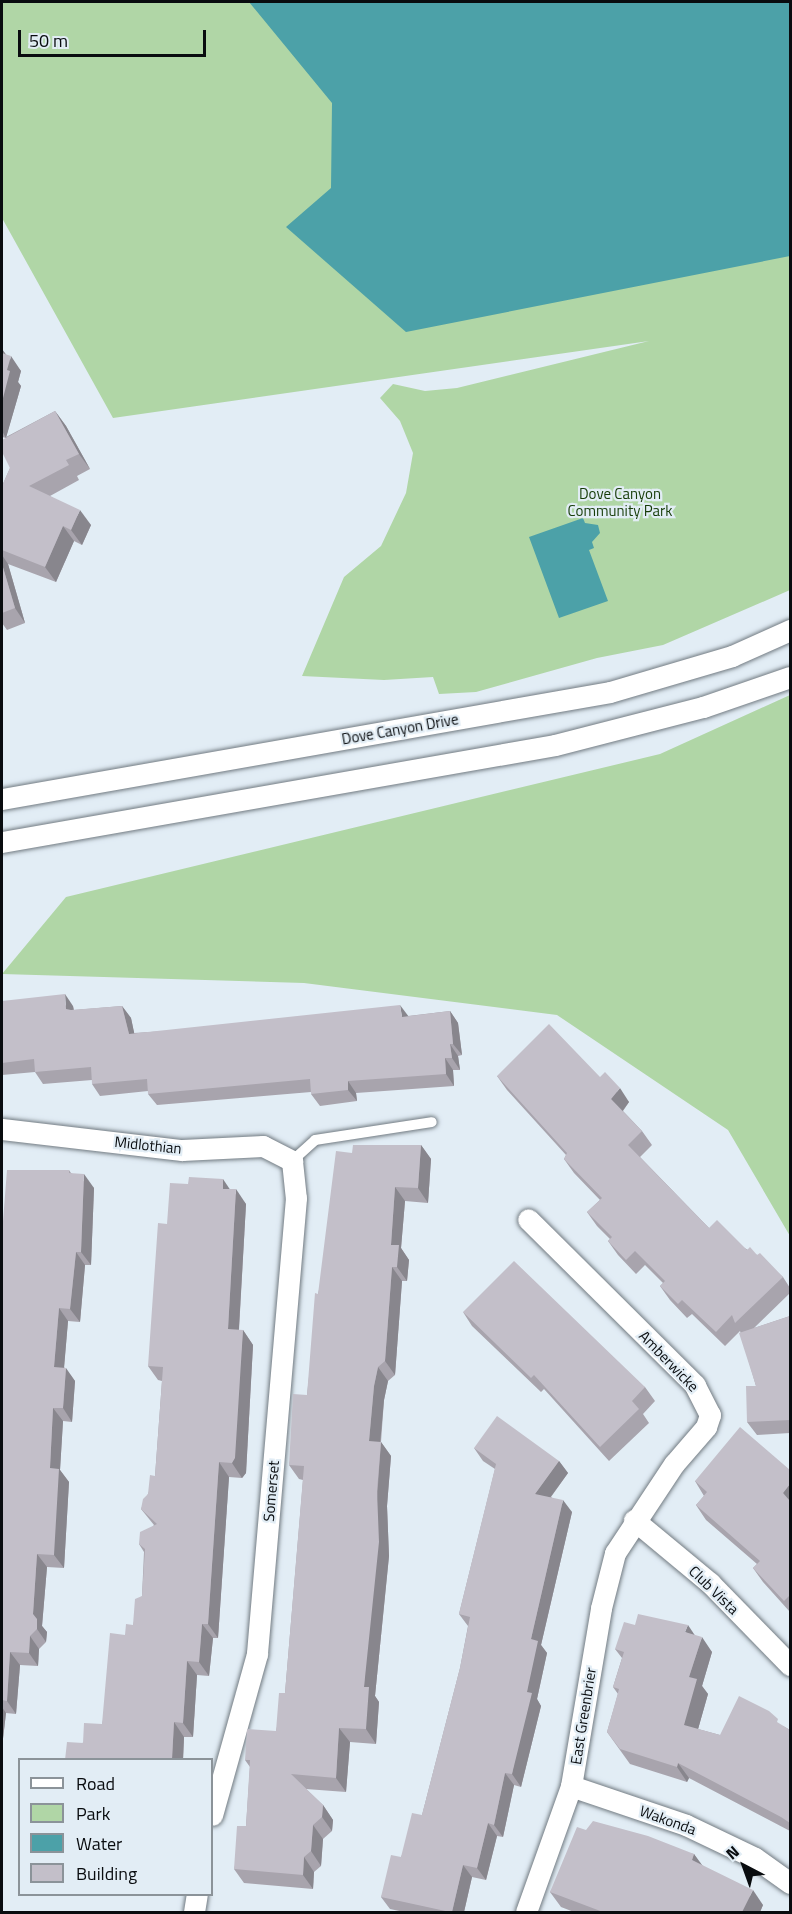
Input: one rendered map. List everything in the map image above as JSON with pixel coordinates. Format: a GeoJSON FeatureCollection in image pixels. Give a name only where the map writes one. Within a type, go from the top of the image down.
{"type":"FeatureCollection","features":[{"type":"Feature","properties":{"kind":"street","name":"Dove Canyon Drive"},"geometry":{"type":"LineString","coordinates":[[2,799],[610,692],[732,656],[790,630]]}},
{"type":"Feature","properties":{"kind":"street"},"geometry":{"type":"LineString","coordinates":[[2,842],[451,766],[555,745],[703,708],[790,677]]}},
{"type":"Feature","properties":{"kind":"street","name":"Midlothian"},"geometry":{"type":"LineString","coordinates":[[2,1129],[182,1150],[263,1146],[292,1161]]}},
{"type":"Feature","properties":{"kind":"street","name":"Somerset"},"geometry":{"type":"LineString","coordinates":[[213,1811],[256,1654],[296,1197],[292,1161]]}},
{"type":"Feature","properties":{"kind":"street","name":"Amberwicke"},"geometry":{"type":"LineString","coordinates":[[528,1219],[695,1385],[710,1415],[706,1427],[634,1520]]}},
{"type":"Feature","properties":{"kind":"street","name":"Club Vista"},"geometry":{"type":"LineString","coordinates":[[634,1520],[710,1583],[790,1665]]}},
{"type":"Feature","properties":{"kind":"street","name":"East Greenbrier"},"geometry":{"type":"LineString","coordinates":[[526,1912],[571,1786],[601,1608],[615,1553],[634,1520]]}},
{"type":"Feature","properties":{"kind":"street","name":"Wakonda"},"geometry":{"type":"LineString","coordinates":[[571,1786],[686,1825],[755,1858],[790,1883]]}},
{"type":"Feature","properties":{"kind":"street"},"geometry":{"type":"LineString","coordinates":[[194,1912],[197,1896]]}},
{"type":"Feature","properties":{"kind":"lane"},"geometry":{"type":"LineString","coordinates":[[292,1161],[315,1140],[432,1122]]}},
{"type":"Feature","properties":{"kind":"green space","name":"Dove Canyon Community Park"},"geometry":{"type":"Polygon","coordinates":[[[2,2],[790,2],[790,590],[663,645],[597,658],[476,692],[439,694],[433,677],[384,680],[302,676],[344,577],[381,546],[406,493],[413,453],[400,421],[380,398],[393,384],[425,391],[457,388],[649,341],[113,418],[2,218],[2,2]]]}},
{"type":"Feature","properties":{"kind":"green space"},"geometry":{"type":"Polygon","coordinates":[[[790,695],[790,1236],[728,1130],[557,1015],[304,983],[2,974],[66,897],[660,754],[790,695]]]}},
{"type":"Feature","properties":{"kind":"water"},"geometry":{"type":"Polygon","coordinates":[[[249,2],[790,2],[790,256],[406,332],[286,227],[331,188],[332,103],[249,2]]]}},
{"type":"Feature","properties":{"kind":"water"},"geometry":{"type":"Polygon","coordinates":[[[583,518],[585,523],[598,525],[600,533],[592,542],[594,548],[589,550],[608,601],[559,618],[529,537],[583,518]]]}},
{"type":"Feature","properties":{"kind":"building"},"geometry":{"type":"Polygon","coordinates":[[[2,353],[11,356],[7,370],[10,371],[2,402],[2,353]]]}},
{"type":"Feature","properties":{"kind":"building"},"geometry":{"type":"Polygon","coordinates":[[[55,411],[79,454],[66,460],[69,465],[29,486],[80,510],[71,530],[63,526],[45,567],[2,550],[2,486],[10,468],[2,452],[2,440],[55,411]]]}},
{"type":"Feature","properties":{"kind":"building"},"geometry":{"type":"Polygon","coordinates":[[[2,564],[15,608],[2,613],[2,564]]]}},
{"type":"Feature","properties":{"kind":"building"},"geometry":{"type":"Polygon","coordinates":[[[65,994],[66,1009],[122,1006],[129,1034],[400,1005],[402,1017],[450,1011],[452,1058],[445,1058],[446,1074],[348,1081],[348,1090],[311,1094],[310,1079],[148,1094],[147,1079],[92,1084],[91,1067],[35,1072],[34,1059],[2,1063],[2,1001],[65,994]]]}},
{"type":"Feature","properties":{"kind":"building"},"geometry":{"type":"Polygon","coordinates":[[[549,1024],[600,1077],[605,1072],[620,1088],[611,1099],[642,1131],[628,1145],[709,1228],[717,1220],[747,1250],[750,1247],[757,1255],[760,1253],[783,1277],[735,1323],[732,1315],[716,1332],[682,1300],[678,1304],[660,1286],[665,1281],[635,1251],[626,1260],[608,1241],[612,1237],[587,1212],[602,1198],[564,1159],[567,1153],[497,1076],[549,1024]]]}},
{"type":"Feature","properties":{"kind":"building"},"geometry":{"type":"Polygon","coordinates":[[[353,1145],[421,1145],[418,1188],[395,1187],[391,1245],[399,1245],[397,1267],[392,1267],[385,1361],[378,1367],[374,1386],[369,1441],[381,1442],[377,1491],[379,1542],[364,1687],[369,1687],[366,1729],[339,1728],[336,1778],[291,1774],[323,1805],[322,1817],[313,1825],[311,1851],[304,1857],[303,1875],[234,1869],[237,1826],[246,1826],[250,1760],[245,1760],[247,1729],[276,1731],[279,1693],[285,1693],[304,1466],[289,1465],[293,1394],[307,1395],[315,1293],[318,1294],[336,1151],[352,1153],[353,1145]]]}},
{"type":"Feature","properties":{"kind":"building"},"geometry":{"type":"Polygon","coordinates":[[[7,1170],[69,1170],[69,1173],[84,1174],[81,1252],[76,1252],[70,1309],[59,1308],[54,1367],[66,1368],[63,1408],[53,1408],[50,1468],[59,1469],[54,1555],[37,1554],[33,1614],[37,1619],[37,1629],[30,1636],[29,1653],[10,1652],[7,1701],[2,1700],[2,1234],[7,1170]]]}},
{"type":"Feature","properties":{"kind":"building"},"geometry":{"type":"Polygon","coordinates":[[[189,1177],[223,1179],[223,1189],[236,1189],[228,1329],[243,1330],[235,1458],[232,1463],[219,1462],[208,1624],[202,1624],[199,1662],[187,1661],[183,1723],[174,1722],[172,1758],[65,1758],[67,1742],[83,1743],[84,1723],[102,1724],[110,1633],[125,1635],[126,1624],[133,1625],[135,1599],[142,1596],[145,1549],[139,1544],[140,1532],[157,1524],[141,1509],[143,1499],[148,1494],[150,1475],[155,1476],[163,1367],[148,1366],[158,1223],[167,1224],[170,1183],[188,1184],[189,1177]]]}},
{"type":"Feature","properties":{"kind":"building"},"geometry":{"type":"Polygon","coordinates":[[[514,1261],[645,1387],[632,1401],[639,1409],[600,1447],[534,1375],[531,1378],[463,1312],[514,1261]]]}},
{"type":"Feature","properties":{"kind":"building"},"geometry":{"type":"Polygon","coordinates":[[[790,1316],[790,1420],[747,1422],[746,1386],[756,1386],[739,1333],[790,1316]]]}},
{"type":"Feature","properties":{"kind":"building"},"geometry":{"type":"Polygon","coordinates":[[[497,1416],[559,1461],[535,1494],[563,1500],[531,1639],[538,1641],[527,1692],[532,1693],[512,1774],[505,1773],[494,1825],[488,1823],[477,1868],[463,1865],[452,1912],[450,1912],[381,1897],[391,1855],[401,1857],[412,1813],[422,1815],[460,1668],[470,1617],[459,1614],[496,1464],[474,1448],[497,1416]]]}},
{"type":"Feature","properties":{"kind":"building"},"geometry":{"type":"Polygon","coordinates":[[[740,1427],[790,1470],[790,1484],[783,1493],[790,1501],[790,1595],[784,1601],[753,1568],[760,1561],[696,1505],[707,1492],[695,1481],[740,1427]]]}},
{"type":"Feature","properties":{"kind":"building"},"geometry":{"type":"Polygon","coordinates":[[[638,1614],[688,1625],[685,1632],[702,1637],[689,1677],[697,1679],[684,1725],[720,1735],[739,1696],[769,1711],[778,1719],[777,1722],[790,1730],[790,1823],[678,1763],[677,1767],[620,1749],[607,1732],[619,1689],[613,1687],[624,1652],[615,1649],[624,1622],[635,1625],[638,1614]]]}},
{"type":"Feature","properties":{"kind":"building"},"geometry":{"type":"Polygon","coordinates":[[[593,1821],[648,1836],[694,1854],[692,1860],[753,1890],[742,1912],[603,1912],[550,1892],[577,1827],[586,1830],[593,1821]]]}}]}
